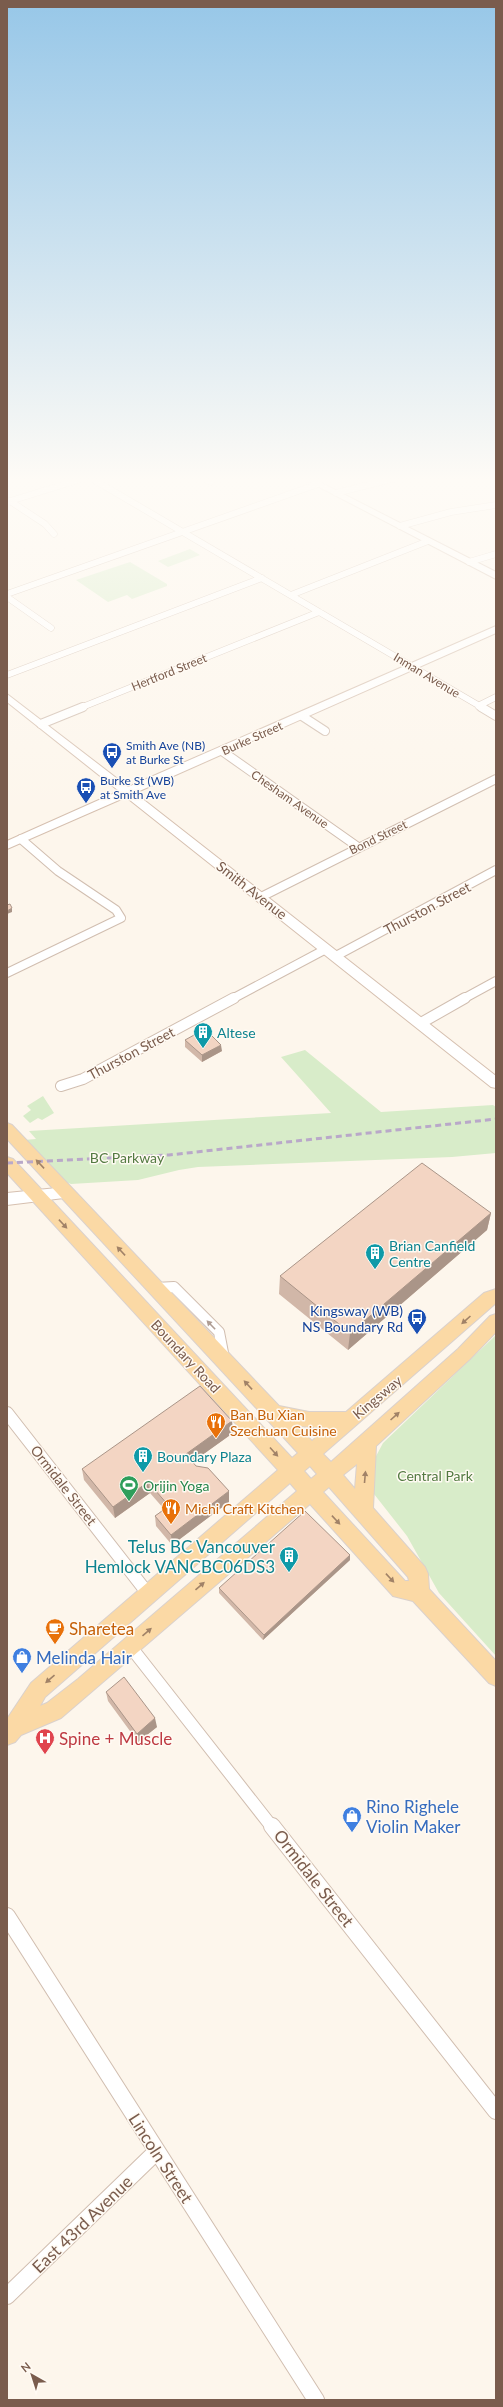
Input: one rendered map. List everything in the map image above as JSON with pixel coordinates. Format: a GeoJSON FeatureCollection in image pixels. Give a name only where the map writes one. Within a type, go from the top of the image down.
{"type":"FeatureCollection","features":[{"type":"Feature","properties":{"kind":"main road","name":"Boundary Road"},"geometry":{"type":"LineString","coordinates":[[7,1129],[274,1413],[363,1511],[418,1574],[419,1593],[400,1589],[7,1163]]}},
{"type":"Feature","properties":{"kind":"main road","name":"Kingsway"},"geometry":{"type":"LineString","coordinates":[[9,1726],[38,1690],[490,1298],[496,1296]]}},
{"type":"Feature","properties":{"kind":"main road","name":"Kingsway"},"geometry":{"type":"LineString","coordinates":[[9,1726],[54,1711],[366,1442],[464,1354],[496,1321]]}},
{"type":"Feature","properties":{"kind":"main road"},"geometry":{"type":"LineString","coordinates":[[274,1413],[309,1420],[349,1420]]}},
{"type":"Feature","properties":{"kind":"main road"},"geometry":{"type":"LineString","coordinates":[[363,1511],[366,1442]]}},
{"type":"Feature","properties":{"kind":"main road"},"geometry":{"type":"LineString","coordinates":[[419,1593],[496,1676]]}},
{"type":"Feature","properties":{"kind":"street"},"geometry":{"type":"LineString","coordinates":[[7,595],[23,589]]}},
{"type":"Feature","properties":{"kind":"street"},"geometry":{"type":"LineString","coordinates":[[7,675],[232,589]]}},
{"type":"Feature","properties":{"kind":"street","name":"Inman Avenue"},"geometry":{"type":"LineString","coordinates":[[281,589],[496,716]]}},
{"type":"Feature","properties":{"kind":"street"},"geometry":{"type":"LineString","coordinates":[[290,595],[304,589]]}},
{"type":"Feature","properties":{"kind":"street"},"geometry":{"type":"LineString","coordinates":[[7,595],[51,628]]}},
{"type":"Feature","properties":{"kind":"street","name":"Hertford Street"},"geometry":{"type":"LineString","coordinates":[[41,724],[319,612]]}},
{"type":"Feature","properties":{"kind":"street","name":"Burke Street"},"geometry":{"type":"LineString","coordinates":[[7,845],[496,630]]}},
{"type":"Feature","properties":{"kind":"street"},"geometry":{"type":"LineString","coordinates":[[478,706],[496,697]]}},
{"type":"Feature","properties":{"kind":"street","name":"Smith Avenue"},"geometry":{"type":"LineString","coordinates":[[9,702],[41,724],[128,792],[496,1083]]}},
{"type":"Feature","properties":{"kind":"street"},"geometry":{"type":"LineString","coordinates":[[302,716],[325,731]]}},
{"type":"Feature","properties":{"kind":"street","name":"Chesham Avenue"},"geometry":{"type":"LineString","coordinates":[[222,751],[358,847]]}},
{"type":"Feature","properties":{"kind":"street","name":"Bond Street"},"geometry":{"type":"LineString","coordinates":[[260,897],[496,779]]}},
{"type":"Feature","properties":{"kind":"street"},"geometry":{"type":"LineString","coordinates":[[7,973],[121,918],[116,910],[58,871],[21,839]]}},
{"type":"Feature","properties":{"kind":"street","name":"Thurston Street"},"geometry":{"type":"LineString","coordinates":[[61,1086],[83,1079],[331,952],[496,870]]}},
{"type":"Feature","properties":{"kind":"street"},"geometry":{"type":"LineString","coordinates":[[421,1023],[496,981]]}},
{"type":"Feature","properties":{"kind":"street"},"geometry":{"type":"LineString","coordinates":[[7,1199],[66,1192]]}},
{"type":"Feature","properties":{"kind":"street","name":"Ormidale Street"},"geometry":{"type":"LineString","coordinates":[[7,1413],[149,1595]]}},
{"type":"Feature","properties":{"kind":"street","name":"Ormidale Street"},"geometry":{"type":"LineString","coordinates":[[130,1646],[496,2111]]}},
{"type":"Feature","properties":{"kind":"street","name":"Lincoln Street"},"geometry":{"type":"LineString","coordinates":[[7,1916],[156,2152],[316,2400]]}},
{"type":"Feature","properties":{"kind":"street","name":"East 43rd Avenue"},"geometry":{"type":"LineString","coordinates":[[7,2296],[156,2152]]}},
{"type":"Feature","properties":{"kind":"green space"},"geometry":{"type":"Polygon","coordinates":[[[90,589],[158,589],[132,599],[127,595],[108,602],[90,589]]]}},
{"type":"Feature","properties":{"kind":"green space","name":"BC Parkway"},"geometry":{"type":"Polygon","coordinates":[[[305,1050],[381,1112],[493,1105],[496,1107],[496,1153],[452,1157],[198,1167],[138,1180],[71,1184],[64,1181],[24,1140],[36,1139],[29,1131],[331,1113],[281,1057],[305,1050]]]}},
{"type":"Feature","properties":{"kind":"green space"},"geometry":{"type":"Polygon","coordinates":[[[43,1096],[54,1113],[42,1120],[38,1118],[30,1123],[23,1116],[31,1110],[27,1106],[43,1096]]]}},
{"type":"Feature","properties":{"kind":"green space","name":"Central Park"},"geometry":{"type":"Polygon","coordinates":[[[496,1335],[496,1656],[439,1593],[407,1536],[374,1494],[371,1486],[374,1460],[383,1443],[496,1335]]]}},
{"type":"Feature","properties":{"kind":"building"},"geometry":{"type":"Polygon","coordinates":[[[10,904],[12,908],[7,911],[7,905],[10,904]]]}},
{"type":"Feature","properties":{"kind":"building"},"geometry":{"type":"Polygon","coordinates":[[[205,1029],[221,1045],[202,1055],[185,1040],[205,1029]]]}},
{"type":"Feature","properties":{"kind":"building","name":"Brian Canfield Centre"},"geometry":{"type":"Polygon","coordinates":[[[422,1163],[491,1213],[350,1333],[280,1276],[422,1163]]]}},
{"type":"Feature","properties":{"kind":"building","name":"Boundary Plaza"},"geometry":{"type":"Polygon","coordinates":[[[200,1386],[232,1421],[186,1454],[196,1466],[208,1468],[229,1491],[171,1535],[155,1516],[169,1506],[148,1482],[113,1507],[82,1469],[200,1386]]]}},
{"type":"Feature","properties":{"kind":"building","name":"Telus BC Vancouver Hemlock VANCBC06DS3"},"geometry":{"type":"Polygon","coordinates":[[[305,1511],[350,1555],[264,1635],[219,1588],[305,1511]]]}},
{"type":"Feature","properties":{"kind":"building"},"geometry":{"type":"Polygon","coordinates":[[[124,1677],[155,1718],[137,1734],[106,1692],[124,1677]]]}},
{"type":"Feature","properties":{"kind":"railway"},"geometry":{"type":"LineString","coordinates":[[7,1163],[169,1155],[496,1119]]}},
{"type":"Feature","properties":{"kind":"place","name":"Smith Ave (NB) at Burke St"},"geometry":{"type":"Point","coordinates":[112,769]}},
{"type":"Feature","properties":{"kind":"place","name":"Burke St (WB) at Smith Ave"},"geometry":{"type":"Point","coordinates":[86,804]}},
{"type":"Feature","properties":{"kind":"place","name":"Altese"},"geometry":{"type":"Point","coordinates":[203,1049]}},
{"type":"Feature","properties":{"kind":"place","name":"Brian Canfield Centre"},"geometry":{"type":"Point","coordinates":[375,1270]}},
{"type":"Feature","properties":{"kind":"place","name":"Kingsway (WB) NS Boundary Rd"},"geometry":{"type":"Point","coordinates":[417,1335]}},
{"type":"Feature","properties":{"kind":"place","name":"Ban Bu Xian Szechuan Cuisine"},"geometry":{"type":"Point","coordinates":[216,1439]}},
{"type":"Feature","properties":{"kind":"place","name":"Boundary Plaza"},"geometry":{"type":"Point","coordinates":[143,1473]}},
{"type":"Feature","properties":{"kind":"place","name":"Orijin Yoga"},"geometry":{"type":"Point","coordinates":[129,1502]}},
{"type":"Feature","properties":{"kind":"place","name":"Michi Craft Kitchen"},"geometry":{"type":"Point","coordinates":[171,1525]}},
{"type":"Feature","properties":{"kind":"place","name":"Telus BC Vancouver Hemlock VANCBC06DS3"},"geometry":{"type":"Point","coordinates":[289,1573]}},
{"type":"Feature","properties":{"kind":"place","name":"Sharetea"},"geometry":{"type":"Point","coordinates":[55,1645]}},
{"type":"Feature","properties":{"kind":"place","name":"Melinda Hair"},"geometry":{"type":"Point","coordinates":[22,1674]}},
{"type":"Feature","properties":{"kind":"place","name":"Spine + Muscle"},"geometry":{"type":"Point","coordinates":[45,1755]}},
{"type":"Feature","properties":{"kind":"place","name":"Rino Righele Violin Maker"},"geometry":{"type":"Point","coordinates":[352,1833]}}]}
